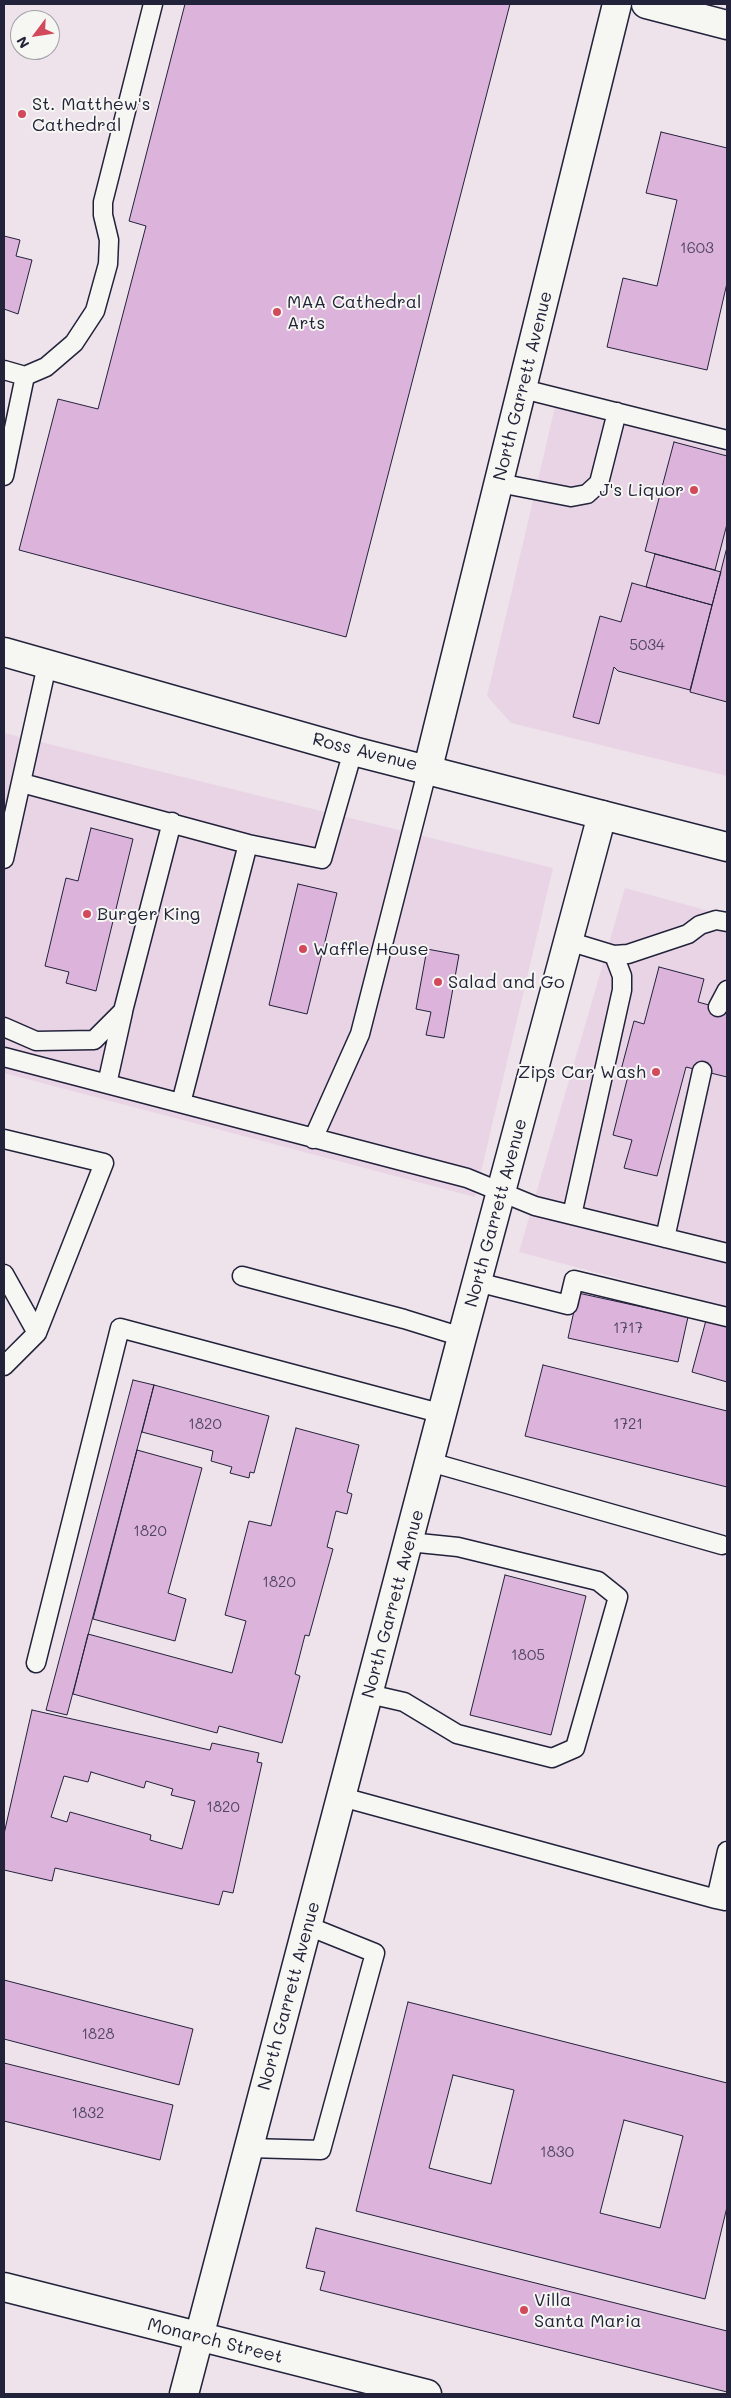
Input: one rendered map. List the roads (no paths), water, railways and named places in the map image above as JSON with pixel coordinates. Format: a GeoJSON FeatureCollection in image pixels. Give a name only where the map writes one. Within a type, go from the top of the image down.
{"type":"FeatureCollection","features":[{"type":"Feature","properties":{"kind":"street","name":"North Garrett Avenue"},"geometry":{"type":"LineString","coordinates":[[428,768],[617,4]]}},
{"type":"Feature","properties":{"kind":"street"},"geometry":{"type":"LineString","coordinates":[[646,4],[727,24]]}},
{"type":"Feature","properties":{"kind":"street","name":"Ross Avenue"},"geometry":{"type":"LineString","coordinates":[[4,652],[353,751],[428,768],[727,847]]}},
{"type":"Feature","properties":{"kind":"street","name":"North Garrett Avenue"},"geometry":{"type":"LineString","coordinates":[[184,2394],[462,1337],[602,815]]}},
{"type":"Feature","properties":{"kind":"street","name":"Monarch Street"},"geometry":{"type":"LineString","coordinates":[[4,2287],[198,2336],[389,2390],[427,2394]]}},
{"type":"Feature","properties":{"kind":"lane"},"geometry":{"type":"LineString","coordinates":[[4,370],[25,376],[46,367],[74,343],[95,311],[108,264],[109,240],[103,215],[103,202],[153,4]]}},
{"type":"Feature","properties":{"kind":"lane"},"geometry":{"type":"LineString","coordinates":[[4,476],[25,376]]}},
{"type":"Feature","properties":{"kind":"lane"},"geometry":{"type":"LineString","coordinates":[[522,388],[727,440]]}},
{"type":"Feature","properties":{"kind":"lane"},"geometry":{"type":"LineString","coordinates":[[499,484],[571,497],[588,494],[599,483],[617,412]]}},
{"type":"Feature","properties":{"kind":"lane"},"geometry":{"type":"LineString","coordinates":[[4,859],[47,664]]}},
{"type":"Feature","properties":{"kind":"lane"},"geometry":{"type":"LineString","coordinates":[[22,783],[248,844],[322,859],[353,751]]}},
{"type":"Feature","properties":{"kind":"lane"},"geometry":{"type":"LineString","coordinates":[[313,1139],[360,1034],[428,768]]}},
{"type":"Feature","properties":{"kind":"lane"},"geometry":{"type":"LineString","coordinates":[[107,1084],[123,1011],[172,822]]}},
{"type":"Feature","properties":{"kind":"lane"},"geometry":{"type":"LineString","coordinates":[[181,1103],[248,844]]}},
{"type":"Feature","properties":{"kind":"lane"},"geometry":{"type":"LineString","coordinates":[[568,941],[614,955],[628,954],[688,934],[700,925],[716,920],[727,922]]}},
{"type":"Feature","properties":{"kind":"lane"},"geometry":{"type":"LineString","coordinates":[[572,1215],[622,990],[622,976],[614,955]]}},
{"type":"Feature","properties":{"kind":"lane"},"geometry":{"type":"LineString","coordinates":[[718,1007],[727,990]]}},
{"type":"Feature","properties":{"kind":"lane"},"geometry":{"type":"LineString","coordinates":[[4,1027],[36,1041],[94,1040],[123,1011]]}},
{"type":"Feature","properties":{"kind":"lane"},"geometry":{"type":"LineString","coordinates":[[4,1057],[467,1178],[501,1194],[572,1215],[727,1253]]}},
{"type":"Feature","properties":{"kind":"lane"},"geometry":{"type":"LineString","coordinates":[[666,1238],[702,1071]]}},
{"type":"Feature","properties":{"kind":"lane"},"geometry":{"type":"LineString","coordinates":[[4,1139],[104,1163],[37,1333],[4,1366]]}},
{"type":"Feature","properties":{"kind":"lane"},"geometry":{"type":"LineString","coordinates":[[4,1274],[37,1333]]}},
{"type":"Feature","properties":{"kind":"lane"},"geometry":{"type":"LineString","coordinates":[[242,1276],[404,1319],[462,1337]]}},
{"type":"Feature","properties":{"kind":"lane"},"geometry":{"type":"LineString","coordinates":[[477,1282],[568,1305],[574,1280],[727,1316]]}},
{"type":"Feature","properties":{"kind":"lane"},"geometry":{"type":"LineString","coordinates":[[36,1663],[120,1328],[443,1414]]}},
{"type":"Feature","properties":{"kind":"lane"},"geometry":{"type":"LineString","coordinates":[[430,1462],[722,1545]]}},
{"type":"Feature","properties":{"kind":"lane"},"geometry":{"type":"LineString","coordinates":[[369,1694],[404,1702],[456,1734],[552,1758],[575,1748],[618,1597],[598,1581],[458,1547],[409,1542]]}},
{"type":"Feature","properties":{"kind":"lane"},"geometry":{"type":"LineString","coordinates":[[342,1798],[721,1900],[727,1851]]}},
{"type":"Feature","properties":{"kind":"lane"},"geometry":{"type":"LineString","coordinates":[[249,2148],[321,2150],[375,1953],[308,1926]]}},
{"type":"Feature","properties":{"kind":"place","name":"St. Matthew's Cathedral"},"geometry":{"type":"Point","coordinates":[22,114]}},
{"type":"Feature","properties":{"kind":"place","name":"MAA Cathedral Arts"},"geometry":{"type":"Point","coordinates":[277,312]}},
{"type":"Feature","properties":{"kind":"place","name":"J's Liquor"},"geometry":{"type":"Point","coordinates":[694,490]}},
{"type":"Feature","properties":{"kind":"place","name":"Burger King"},"geometry":{"type":"Point","coordinates":[87,914]}},
{"type":"Feature","properties":{"kind":"place","name":"Waffle House"},"geometry":{"type":"Point","coordinates":[303,949]}},
{"type":"Feature","properties":{"kind":"place","name":"Salad and Go"},"geometry":{"type":"Point","coordinates":[438,982]}},
{"type":"Feature","properties":{"kind":"place","name":"Zips Car Wash"},"geometry":{"type":"Point","coordinates":[656,1072]}},
{"type":"Feature","properties":{"kind":"place","name":"Villa Santa Maria"},"geometry":{"type":"Point","coordinates":[524,2310]}}]}
